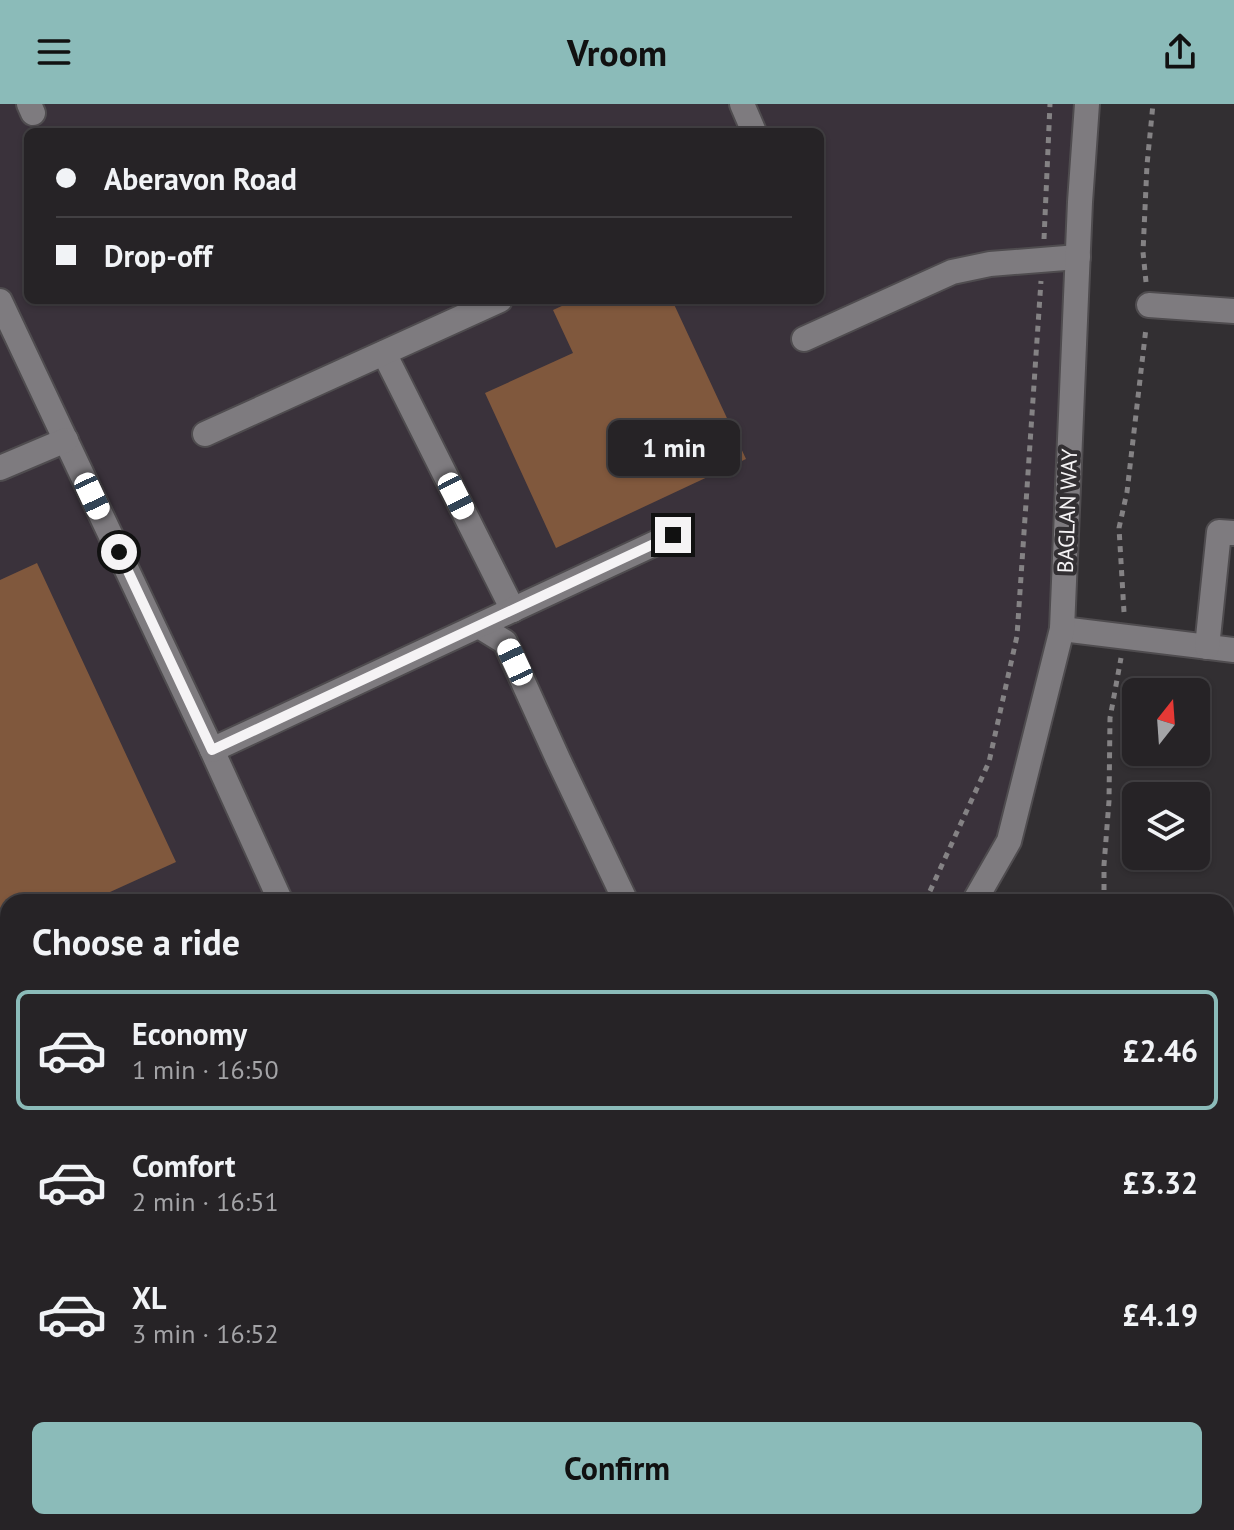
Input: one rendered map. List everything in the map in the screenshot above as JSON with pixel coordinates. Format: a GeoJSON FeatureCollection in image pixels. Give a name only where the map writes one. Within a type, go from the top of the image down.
{"type":"FeatureCollection","features":[{"type":"Feature","properties":{"kind":"street"},"geometry":{"type":"LineString","coordinates":[[742,104],[752,128]]}},
{"type":"Feature","properties":{"kind":"street","name":"BAGLAN WAY"},"geometry":{"type":"LineString","coordinates":[[979,894],[1009,841],[1062,629],[1087,104]]}},
{"type":"Feature","properties":{"kind":"street"},"geometry":{"type":"LineString","coordinates":[[804,339],[952,272],[990,264],[1078,257]]}},
{"type":"Feature","properties":{"kind":"street"},"geometry":{"type":"LineString","coordinates":[[0,301],[277,894]]}},
{"type":"Feature","properties":{"kind":"street"},"geometry":{"type":"LineString","coordinates":[[205,434],[491,304]]}},
{"type":"Feature","properties":{"kind":"street"},"geometry":{"type":"LineString","coordinates":[[1149,305],[1234,311]]}},
{"type":"Feature","properties":{"kind":"street"},"geometry":{"type":"LineString","coordinates":[[384,353],[513,610]]}},
{"type":"Feature","properties":{"kind":"street"},"geometry":{"type":"LineString","coordinates":[[0,468],[66,440]]}},
{"type":"Feature","properties":{"kind":"street"},"geometry":{"type":"LineString","coordinates":[[1207,647],[1219,532],[1234,533]]}},
{"type":"Feature","properties":{"kind":"street"},"geometry":{"type":"LineString","coordinates":[[212,750],[673,535]]}},
{"type":"Feature","properties":{"kind":"street"},"geometry":{"type":"LineString","coordinates":[[479,626],[505,642],[622,894]]}},
{"type":"Feature","properties":{"kind":"street"},"geometry":{"type":"LineString","coordinates":[[1062,629],[1234,650]]}},
{"type":"Feature","properties":{"kind":"path"},"geometry":{"type":"LineString","coordinates":[[929,894],[989,762],[1017,636],[1050,104]]}},
{"type":"Feature","properties":{"kind":"path"},"geometry":{"type":"LineString","coordinates":[[1104,894],[1110,718],[1125,637],[1119,528],[1127,492],[1149,305],[1143,252],[1153,104]]}},
{"type":"Feature","properties":{"kind":"shaded area"},"geometry":{"type":"Polygon","coordinates":[[[0,104],[1089,104],[1062,629],[1009,841],[963,894],[0,894],[0,104]]]}},
{"type":"Feature","properties":{"kind":"building"},"geometry":{"type":"Polygon","coordinates":[[[566,304],[674,304],[746,459],[556,548],[485,393],[573,353],[553,310],[566,304]]]}},
{"type":"Feature","properties":{"kind":"building"},"geometry":{"type":"Polygon","coordinates":[[[37,563],[176,862],[106,894],[0,894],[0,580],[37,563]]]}},
{"type":"Feature","properties":{"kind":"route"},"geometry":{"type":"LineString","coordinates":[[119,552],[212,750],[673,535]]}}]}
